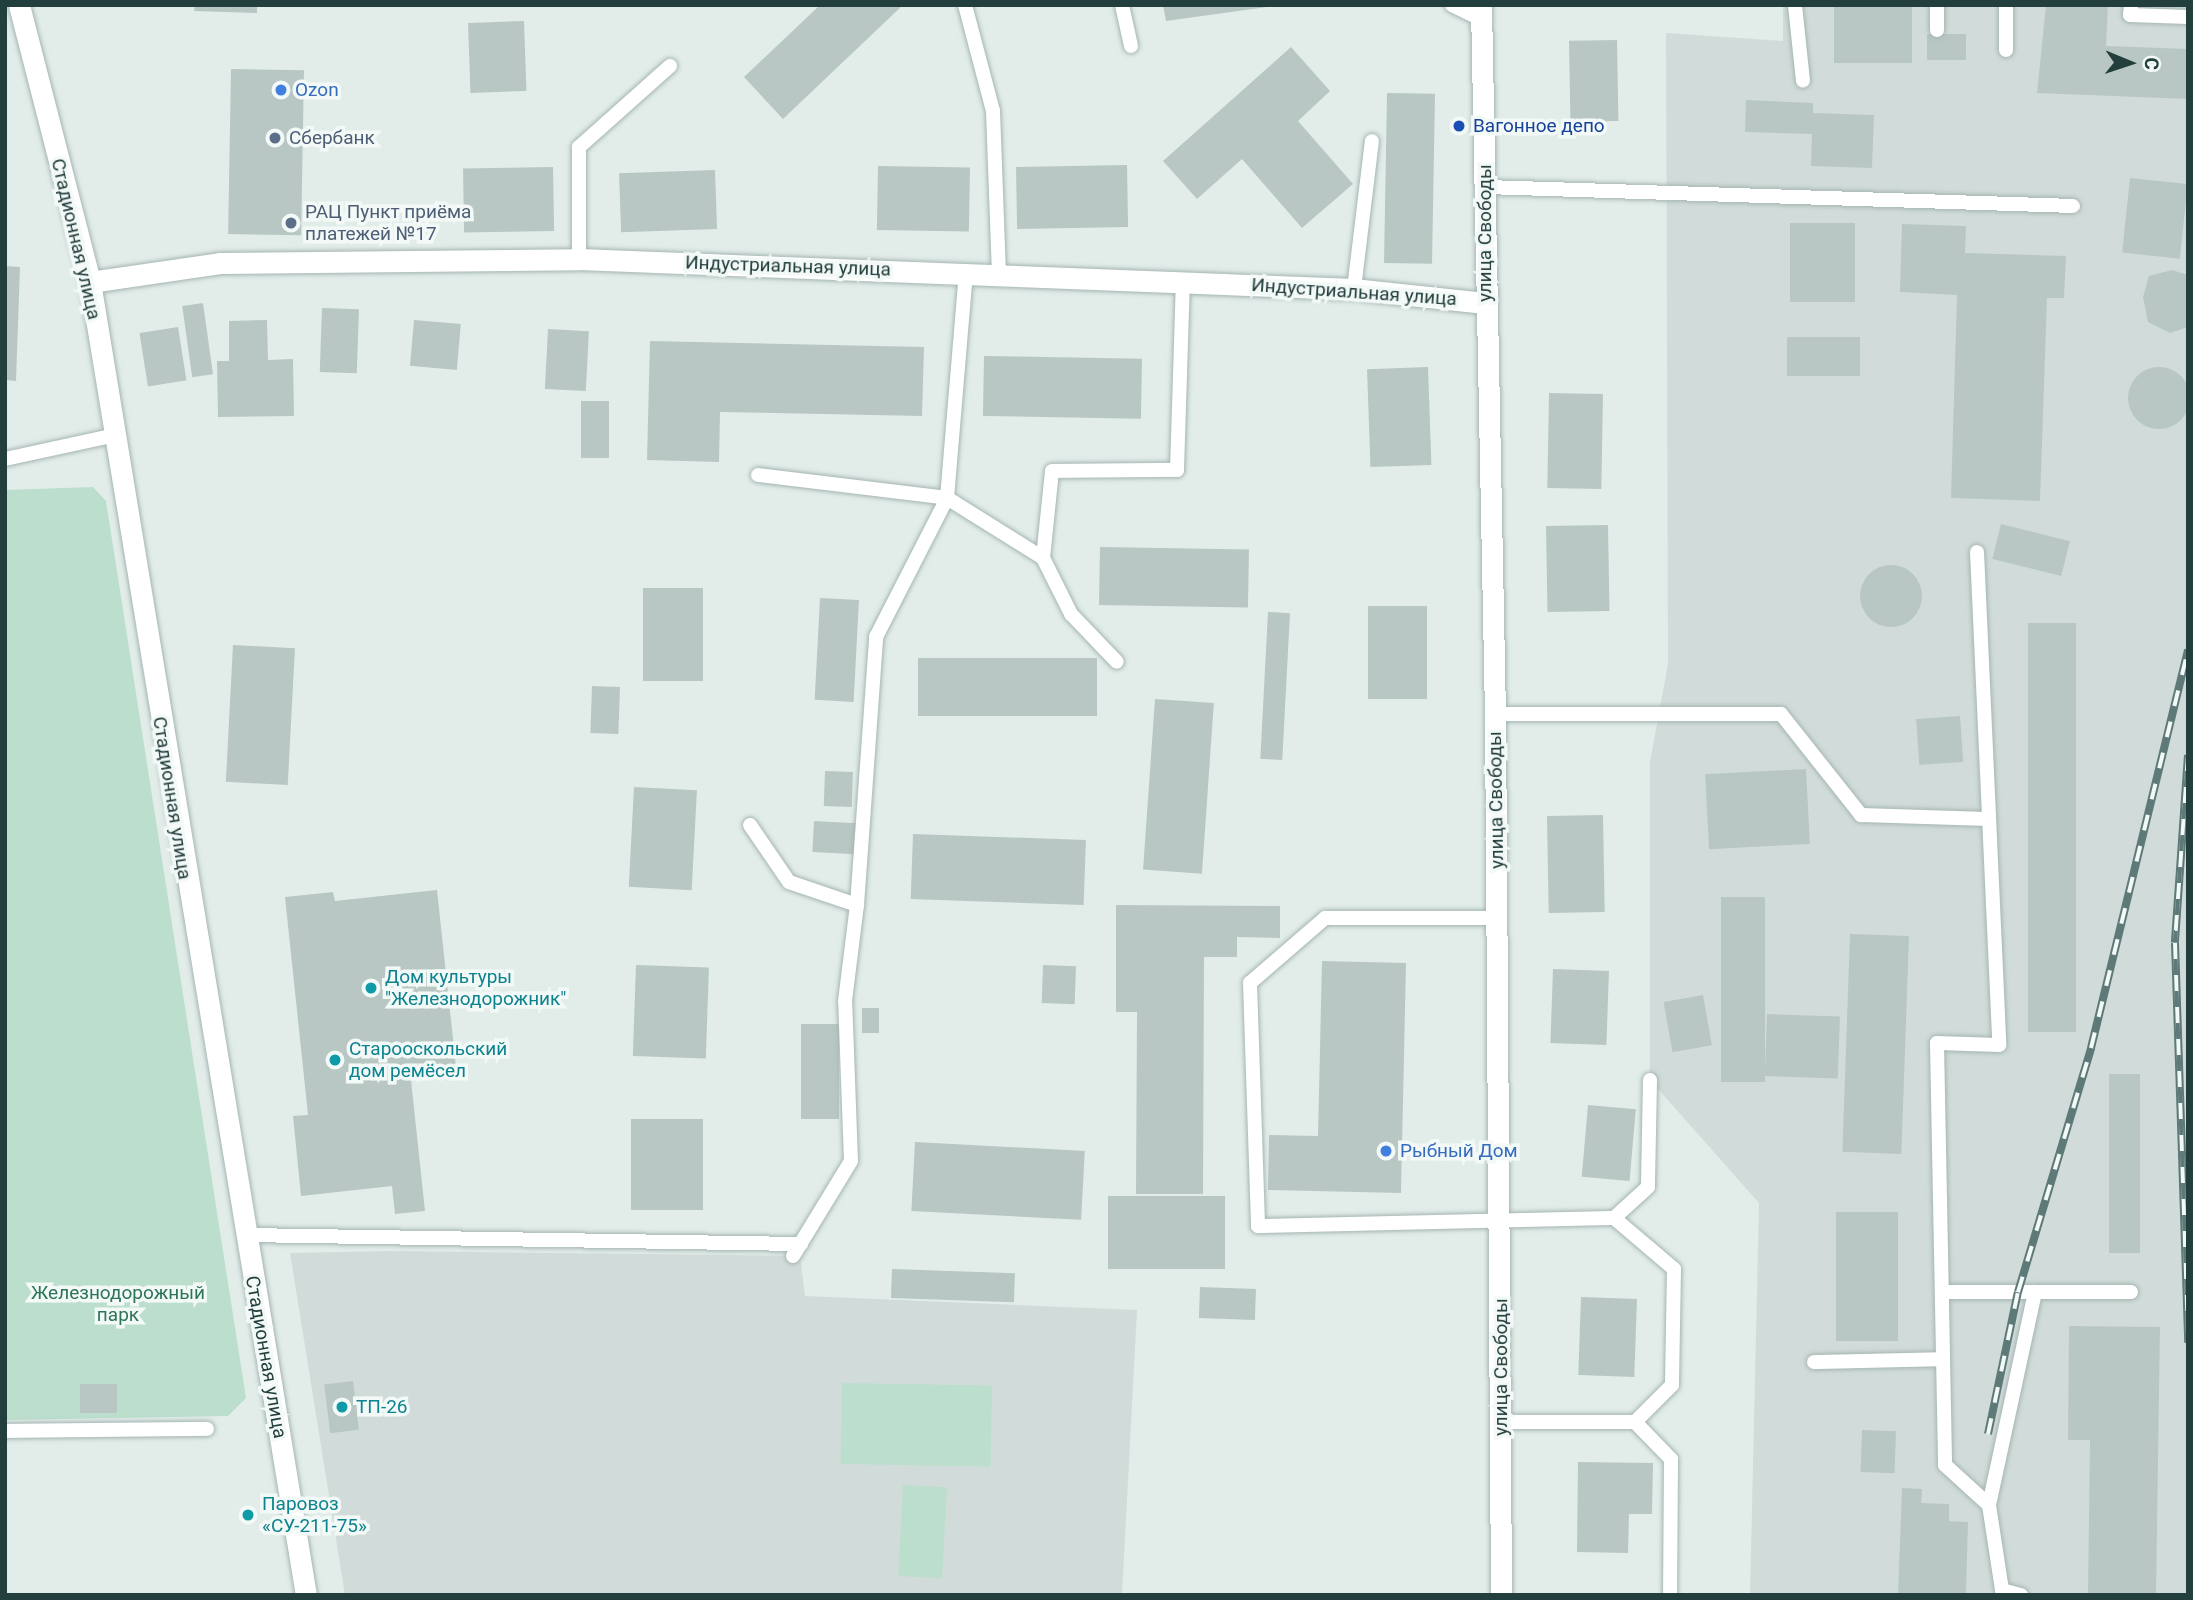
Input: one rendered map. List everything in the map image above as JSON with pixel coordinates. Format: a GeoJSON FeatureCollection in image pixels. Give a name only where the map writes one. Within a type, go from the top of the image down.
{"type":"FeatureCollection","features":[{"type":"Feature","properties":{"kind":"street","name":"Стадионная улица"},"geometry":{"type":"LineString","coordinates":[[19,5],[90,282],[111,436],[306,1595]]}},
{"type":"Feature","properties":{"kind":"street","name":"улица Свободы"},"geometry":{"type":"LineString","coordinates":[[1481,12],[1495,714],[1501,1595]]}},
{"type":"Feature","properties":{"kind":"street","name":"Индустриальная улица"},"geometry":{"type":"LineString","coordinates":[[90,282],[220,263],[579,259],[999,272],[1354,289],[1486,303]]}},
{"type":"Feature","properties":{"kind":"lane"},"geometry":{"type":"LineString","coordinates":[[965,5],[993,111],[999,272]]}},
{"type":"Feature","properties":{"kind":"lane"},"geometry":{"type":"LineString","coordinates":[[1122,5],[1131,46]]}},
{"type":"Feature","properties":{"kind":"lane"},"geometry":{"type":"LineString","coordinates":[[1452,5],[1481,12]]}},
{"type":"Feature","properties":{"kind":"lane"},"geometry":{"type":"LineString","coordinates":[[1795,5],[1802,81]]}},
{"type":"Feature","properties":{"kind":"lane"},"geometry":{"type":"LineString","coordinates":[[1937,5],[1937,30]]}},
{"type":"Feature","properties":{"kind":"lane"},"geometry":{"type":"LineString","coordinates":[[2006,5],[2006,50]]}},
{"type":"Feature","properties":{"kind":"lane"},"geometry":{"type":"LineString","coordinates":[[2131,5],[2130,15],[2188,17]]}},
{"type":"Feature","properties":{"kind":"lane"},"geometry":{"type":"LineString","coordinates":[[579,259],[579,147],[670,66]]}},
{"type":"Feature","properties":{"kind":"lane"},"geometry":{"type":"LineString","coordinates":[[1354,289],[1372,141]]}},
{"type":"Feature","properties":{"kind":"lane"},"geometry":{"type":"LineString","coordinates":[[1486,187],[2073,206]]}},
{"type":"Feature","properties":{"kind":"lane"},"geometry":{"type":"LineString","coordinates":[[793,1256],[851,1161],[845,1000],[857,905],[876,637],[947,498],[966,272]]}},
{"type":"Feature","properties":{"kind":"lane"},"geometry":{"type":"LineString","coordinates":[[1043,558],[1052,471],[1177,470],[1183,281]]}},
{"type":"Feature","properties":{"kind":"lane"},"geometry":{"type":"LineString","coordinates":[[5,458],[111,436]]}},
{"type":"Feature","properties":{"kind":"lane"},"geometry":{"type":"LineString","coordinates":[[758,475],[947,498],[1043,558],[1071,614],[1117,662]]}},
{"type":"Feature","properties":{"kind":"lane"},"geometry":{"type":"LineString","coordinates":[[1977,552],[1999,1045],[1937,1042],[1945,1465],[1989,1505]]}},
{"type":"Feature","properties":{"kind":"lane"},"geometry":{"type":"LineString","coordinates":[[1495,714],[1780,713],[1861,815],[1988,818]]}},
{"type":"Feature","properties":{"kind":"lane"},"geometry":{"type":"LineString","coordinates":[[750,825],[789,882],[857,905]]}},
{"type":"Feature","properties":{"kind":"lane"},"geometry":{"type":"LineString","coordinates":[[1497,918],[1325,918],[1250,983],[1258,1226],[1614,1218],[1648,1187],[1650,1080]]}},
{"type":"Feature","properties":{"kind":"lane"},"geometry":{"type":"LineString","coordinates":[[1501,1422],[1634,1422],[1672,1385],[1674,1269],[1614,1218]]}},
{"type":"Feature","properties":{"kind":"lane"},"geometry":{"type":"LineString","coordinates":[[245,1235],[801,1244]]}},
{"type":"Feature","properties":{"kind":"lane"},"geometry":{"type":"LineString","coordinates":[[1942,1292],[2131,1292]]}},
{"type":"Feature","properties":{"kind":"lane"},"geometry":{"type":"LineString","coordinates":[[2021,1595],[2001,1592],[1989,1505],[2035,1292]]}},
{"type":"Feature","properties":{"kind":"lane"},"geometry":{"type":"LineString","coordinates":[[1814,1362],[1943,1359]]}},
{"type":"Feature","properties":{"kind":"lane"},"geometry":{"type":"LineString","coordinates":[[1634,1422],[1671,1459],[1670,1595]]}},
{"type":"Feature","properties":{"kind":"lane"},"geometry":{"type":"LineString","coordinates":[[5,1431],[207,1429]]}},
{"type":"Feature","properties":{"kind":"shaded area"},"geometry":{"type":"Polygon","coordinates":[[[1783,5],[2188,5],[2188,1595],[1750,1595],[1759,1203],[1650,1080],[1650,762],[1668,664],[1666,33],[1783,41],[1783,5]]]}},
{"type":"Feature","properties":{"kind":"shaded area"},"geometry":{"type":"Polygon","coordinates":[[[389,1251],[800,1256],[805,1296],[1137,1310],[1122,1595],[345,1595],[290,1253],[389,1251]]]}},
{"type":"Feature","properties":{"kind":"green space","name":"Железнодорожный парк"},"geometry":{"type":"Polygon","coordinates":[[[93,487],[106,501],[246,1398],[228,1416],[5,1420],[5,490],[93,487]]]}},
{"type":"Feature","properties":{"kind":"green space"},"geometry":{"type":"Polygon","coordinates":[[[842,1383],[992,1386],[991,1467],[841,1464],[842,1383]]]}},
{"type":"Feature","properties":{"kind":"green space"},"geometry":{"type":"Polygon","coordinates":[[[903,1485],[947,1487],[942,1578],[898,1576],[903,1485]]]}},
{"type":"Feature","properties":{"kind":"building"},"geometry":{"type":"Polygon","coordinates":[[[195,5],[257,5],[257,13],[194,11],[195,5]]]}},
{"type":"Feature","properties":{"kind":"building"},"geometry":{"type":"Polygon","coordinates":[[[820,5],[903,5],[783,119],[744,77],[820,5]]]}},
{"type":"Feature","properties":{"kind":"building"},"geometry":{"type":"Polygon","coordinates":[[[1163,5],[1267,5],[1267,7],[1166,21],[1163,5]]]}},
{"type":"Feature","properties":{"kind":"building"},"geometry":{"type":"Polygon","coordinates":[[[1834,5],[1912,5],[1912,63],[1834,63],[1834,5]]]}},
{"type":"Feature","properties":{"kind":"building"},"geometry":{"type":"Polygon","coordinates":[[[2046,5],[2108,5],[2106,46],[2188,49],[2188,99],[2037,93],[2046,5]]]}},
{"type":"Feature","properties":{"kind":"building"},"geometry":{"type":"Polygon","coordinates":[[[524,21],[526,91],[470,93],[468,23],[524,21]]]}},
{"type":"Feature","properties":{"kind":"building"},"geometry":{"type":"Polygon","coordinates":[[[1927,34],[1966,34],[1966,60],[1927,60],[1927,34]]]}},
{"type":"Feature","properties":{"kind":"building"},"geometry":{"type":"Polygon","coordinates":[[[1617,40],[1618,121],[1570,122],[1569,41],[1617,40]]]}},
{"type":"Feature","properties":{"kind":"building"},"geometry":{"type":"Polygon","coordinates":[[[1291,47],[1330,91],[1298,121],[1353,184],[1302,228],[1242,159],[1197,199],[1163,161],[1291,47]]]}},
{"type":"Feature","properties":{"kind":"building"},"geometry":{"type":"Polygon","coordinates":[[[231,69],[304,70],[301,235],[228,234],[231,69]]]}},
{"type":"Feature","properties":{"kind":"building"},"geometry":{"type":"Polygon","coordinates":[[[1387,93],[1435,94],[1432,264],[1384,263],[1387,93]]]}},
{"type":"Feature","properties":{"kind":"building"},"geometry":{"type":"Polygon","coordinates":[[[1746,100],[1813,103],[1813,113],[1874,115],[1872,168],[1811,166],[1812,134],[1745,132],[1746,100]]]}},
{"type":"Feature","properties":{"kind":"building"},"geometry":{"type":"Polygon","coordinates":[[[1127,165],[1128,227],[1017,229],[1016,167],[1127,165]]]}},
{"type":"Feature","properties":{"kind":"building"},"geometry":{"type":"Polygon","coordinates":[[[878,166],[970,168],[969,232],[877,230],[878,166]]]}},
{"type":"Feature","properties":{"kind":"building"},"geometry":{"type":"Polygon","coordinates":[[[553,167],[554,231],[464,233],[463,169],[553,167]]]}},
{"type":"Feature","properties":{"kind":"building"},"geometry":{"type":"Polygon","coordinates":[[[715,170],[717,229],[621,232],[619,173],[715,170]]]}},
{"type":"Feature","properties":{"kind":"building"},"geometry":{"type":"Polygon","coordinates":[[[2130,178],[2188,184],[2180,259],[2122,253],[2130,178]]]}},
{"type":"Feature","properties":{"kind":"building"},"geometry":{"type":"Polygon","coordinates":[[[1790,223],[1855,223],[1855,302],[1790,302],[1790,223]]]}},
{"type":"Feature","properties":{"kind":"building"},"geometry":{"type":"Polygon","coordinates":[[[1902,224],[1966,226],[1965,253],[2066,256],[2064,298],[2047,298],[2040,501],[1951,498],[1957,295],[1900,292],[1902,224]]]}},
{"type":"Feature","properties":{"kind":"building"},"geometry":{"type":"Polygon","coordinates":[[[5,266],[20,267],[16,381],[5,380],[5,266]]]}},
{"type":"Feature","properties":{"kind":"building"},"geometry":{"type":"Polygon","coordinates":[[[2172,270],[2188,275],[2188,327],[2170,333],[2148,322],[2143,297],[2149,276],[2172,270]]]}},
{"type":"Feature","properties":{"kind":"building"},"geometry":{"type":"Polygon","coordinates":[[[203,303],[213,374],[192,377],[182,306],[203,303]]]}},
{"type":"Feature","properties":{"kind":"building"},"geometry":{"type":"Polygon","coordinates":[[[322,308],[359,309],[357,373],[320,372],[322,308]]]}},
{"type":"Feature","properties":{"kind":"building"},"geometry":{"type":"Polygon","coordinates":[[[267,320],[268,360],[293,359],[294,416],[218,417],[217,361],[229,361],[229,321],[267,320]]]}},
{"type":"Feature","properties":{"kind":"building"},"geometry":{"type":"Polygon","coordinates":[[[414,320],[461,324],[457,370],[410,366],[414,320]]]}},
{"type":"Feature","properties":{"kind":"building"},"geometry":{"type":"Polygon","coordinates":[[[178,327],[186,380],[148,386],[139,333],[178,327]]]}},
{"type":"Feature","properties":{"kind":"building"},"geometry":{"type":"Polygon","coordinates":[[[548,329],[589,331],[586,391],[545,389],[548,329]]]}},
{"type":"Feature","properties":{"kind":"building"},"geometry":{"type":"Polygon","coordinates":[[[1787,337],[1860,337],[1860,376],[1787,376],[1787,337]]]}},
{"type":"Feature","properties":{"kind":"building"},"geometry":{"type":"Polygon","coordinates":[[[650,341],[924,347],[922,416],[720,412],[719,462],[647,460],[650,341]]]}},
{"type":"Feature","properties":{"kind":"building"},"geometry":{"type":"Polygon","coordinates":[[[984,356],[1142,359],[1141,419],[983,416],[984,356]]]}},
{"type":"Feature","properties":{"kind":"building"},"geometry":{"type":"Polygon","coordinates":[[[1428,367],[1431,465],[1370,467],[1367,369],[1428,367]]]}},
{"type":"Feature","properties":{"kind":"building"},"geometry":{"type":"Polygon","coordinates":[[[2153,367],[2165,367],[2181,376],[2188,386],[2188,410],[2181,420],[2165,429],[2153,429],[2142,424],[2133,415],[2128,404],[2128,392],[2133,381],[2142,372],[2153,367]]]}},
{"type":"Feature","properties":{"kind":"building"},"geometry":{"type":"Polygon","coordinates":[[[1549,393],[1603,394],[1601,489],[1547,488],[1549,393]]]}},
{"type":"Feature","properties":{"kind":"building"},"geometry":{"type":"Polygon","coordinates":[[[581,401],[609,401],[609,458],[581,458],[581,401]]]}},
{"type":"Feature","properties":{"kind":"building"},"geometry":{"type":"Polygon","coordinates":[[[2001,524],[2070,541],[2061,576],[1992,559],[2001,524]]]}},
{"type":"Feature","properties":{"kind":"building"},"geometry":{"type":"Polygon","coordinates":[[[1608,525],[1610,611],[1548,612],[1546,526],[1608,525]]]}},
{"type":"Feature","properties":{"kind":"building"},"geometry":{"type":"Polygon","coordinates":[[[1100,547],[1249,550],[1248,608],[1099,605],[1100,547]]]}},
{"type":"Feature","properties":{"kind":"building"},"geometry":{"type":"Polygon","coordinates":[[[1891,565],[1903,567],[1913,574],[1920,584],[1920,608],[1913,618],[1903,625],[1891,627],[1879,625],[1869,618],[1862,608],[1860,596],[1862,584],[1869,574],[1879,567],[1891,565]]]}},
{"type":"Feature","properties":{"kind":"building"},"geometry":{"type":"Polygon","coordinates":[[[643,588],[703,588],[703,681],[643,681],[643,588]]]}},
{"type":"Feature","properties":{"kind":"building"},"geometry":{"type":"Polygon","coordinates":[[[820,598],[859,600],[854,702],[815,700],[820,598]]]}},
{"type":"Feature","properties":{"kind":"building"},"geometry":{"type":"Polygon","coordinates":[[[1368,606],[1427,606],[1427,699],[1368,699],[1368,606]]]}},
{"type":"Feature","properties":{"kind":"building"},"geometry":{"type":"Polygon","coordinates":[[[1268,612],[1290,613],[1282,760],[1260,759],[1268,612]]]}},
{"type":"Feature","properties":{"kind":"building"},"geometry":{"type":"Polygon","coordinates":[[[2028,623],[2076,623],[2076,1032],[2028,1032],[2028,623]]]}},
{"type":"Feature","properties":{"kind":"building"},"geometry":{"type":"Polygon","coordinates":[[[233,645],[295,648],[288,785],[226,782],[233,645]]]}},
{"type":"Feature","properties":{"kind":"building"},"geometry":{"type":"Polygon","coordinates":[[[918,658],[1097,658],[1097,716],[918,716],[918,658]]]}},
{"type":"Feature","properties":{"kind":"building"},"geometry":{"type":"Polygon","coordinates":[[[592,686],[620,687],[618,734],[590,733],[592,686]]]}},
{"type":"Feature","properties":{"kind":"building"},"geometry":{"type":"Polygon","coordinates":[[[1155,699],[1214,703],[1202,874],[1143,870],[1155,699]]]}},
{"type":"Feature","properties":{"kind":"building"},"geometry":{"type":"Polygon","coordinates":[[[1960,716],[1963,762],[1919,765],[1916,719],[1960,716]]]}},
{"type":"Feature","properties":{"kind":"building"},"geometry":{"type":"Polygon","coordinates":[[[1806,769],[1810,844],[1709,849],[1705,774],[1806,769]]]}},
{"type":"Feature","properties":{"kind":"building"},"geometry":{"type":"Polygon","coordinates":[[[825,771],[853,772],[852,807],[824,806],[825,771]]]}},
{"type":"Feature","properties":{"kind":"building"},"geometry":{"type":"Polygon","coordinates":[[[634,787],[697,790],[692,890],[629,887],[634,787]]]}},
{"type":"Feature","properties":{"kind":"building"},"geometry":{"type":"Polygon","coordinates":[[[1603,815],[1605,912],[1549,913],[1547,816],[1603,815]]]}},
{"type":"Feature","properties":{"kind":"building"},"geometry":{"type":"Polygon","coordinates":[[[814,821],[857,823],[855,854],[812,852],[814,821]]]}},
{"type":"Feature","properties":{"kind":"building"},"geometry":{"type":"Polygon","coordinates":[[[913,834],[1086,840],[1084,905],[911,899],[913,834]]]}},
{"type":"Feature","properties":{"kind":"building","name":"Дом культуры \"Железнодорожник\""},"geometry":{"type":"Polygon","coordinates":[[[437,890],[457,1076],[411,1080],[425,1211],[395,1214],[392,1186],[301,1196],[293,1116],[308,1115],[285,897],[333,892],[335,901],[437,890]]]}},
{"type":"Feature","properties":{"kind":"building"},"geometry":{"type":"Polygon","coordinates":[[[1721,897],[1765,897],[1765,1082],[1721,1082],[1721,897]]]}},
{"type":"Feature","properties":{"kind":"building"},"geometry":{"type":"Polygon","coordinates":[[[1116,905],[1280,906],[1280,938],[1237,937],[1237,957],[1204,957],[1203,1194],[1136,1194],[1137,1012],[1116,1012],[1116,905]]]}},
{"type":"Feature","properties":{"kind":"building"},"geometry":{"type":"Polygon","coordinates":[[[1850,934],[1909,936],[1901,1154],[1842,1152],[1850,934]]]}},
{"type":"Feature","properties":{"kind":"building"},"geometry":{"type":"Polygon","coordinates":[[[1322,961],[1406,963],[1401,1193],[1268,1190],[1269,1135],[1318,1136],[1322,961]]]}},
{"type":"Feature","properties":{"kind":"building"},"geometry":{"type":"Polygon","coordinates":[[[636,965],[709,968],[706,1058],[633,1056],[636,965]]]}},
{"type":"Feature","properties":{"kind":"building"},"geometry":{"type":"Polygon","coordinates":[[[1043,965],[1076,966],[1075,1004],[1042,1003],[1043,965]]]}},
{"type":"Feature","properties":{"kind":"building"},"geometry":{"type":"Polygon","coordinates":[[[1553,969],[1609,971],[1606,1045],[1550,1043],[1553,969]]]}},
{"type":"Feature","properties":{"kind":"building"},"geometry":{"type":"Polygon","coordinates":[[[1703,995],[1712,1045],[1672,1052],[1664,1002],[1703,995]]]}},
{"type":"Feature","properties":{"kind":"building"},"geometry":{"type":"Polygon","coordinates":[[[862,1008],[879,1008],[879,1033],[862,1033],[862,1008]]]}},
{"type":"Feature","properties":{"kind":"building"},"geometry":{"type":"Polygon","coordinates":[[[1767,1014],[1840,1017],[1838,1079],[1765,1076],[1767,1014]]]}},
{"type":"Feature","properties":{"kind":"building"},"geometry":{"type":"Polygon","coordinates":[[[801,1024],[839,1024],[839,1119],[801,1119],[801,1024]]]}},
{"type":"Feature","properties":{"kind":"building"},"geometry":{"type":"Polygon","coordinates":[[[2109,1074],[2140,1074],[2140,1253],[2109,1253],[2109,1074]]]}},
{"type":"Feature","properties":{"kind":"building"},"geometry":{"type":"Polygon","coordinates":[[[1588,1105],[1636,1109],[1630,1181],[1582,1177],[1588,1105]]]}},
{"type":"Feature","properties":{"kind":"building"},"geometry":{"type":"Polygon","coordinates":[[[631,1119],[703,1119],[703,1210],[631,1210],[631,1119]]]}},
{"type":"Feature","properties":{"kind":"building"},"geometry":{"type":"Polygon","coordinates":[[[915,1142],[1085,1151],[1081,1220],[911,1211],[915,1142]]]}},
{"type":"Feature","properties":{"kind":"building"},"geometry":{"type":"Polygon","coordinates":[[[1108,1196],[1225,1196],[1225,1269],[1108,1269],[1108,1196]]]}},
{"type":"Feature","properties":{"kind":"building"},"geometry":{"type":"Polygon","coordinates":[[[1836,1212],[1898,1212],[1898,1341],[1836,1341],[1836,1212]]]}},
{"type":"Feature","properties":{"kind":"building"},"geometry":{"type":"Polygon","coordinates":[[[892,1269],[1015,1273],[1014,1302],[891,1298],[892,1269]]]}},
{"type":"Feature","properties":{"kind":"building"},"geometry":{"type":"Polygon","coordinates":[[[1200,1287],[1256,1289],[1255,1320],[1199,1318],[1200,1287]]]}},
{"type":"Feature","properties":{"kind":"building"},"geometry":{"type":"Polygon","coordinates":[[[1581,1297],[1637,1299],[1634,1377],[1578,1375],[1581,1297]]]}},
{"type":"Feature","properties":{"kind":"building"},"geometry":{"type":"Polygon","coordinates":[[[2069,1326],[2160,1327],[2156,1595],[2088,1594],[2090,1440],[2068,1440],[2069,1326]]]}},
{"type":"Feature","properties":{"kind":"building","name":"ТП-26"},"geometry":{"type":"Polygon","coordinates":[[[353,1381],[359,1430],[330,1433],[324,1385],[353,1381]]]}},
{"type":"Feature","properties":{"kind":"building"},"geometry":{"type":"Polygon","coordinates":[[[80,1384],[117,1384],[117,1413],[80,1413],[80,1384]]]}},
{"type":"Feature","properties":{"kind":"building"},"geometry":{"type":"Polygon","coordinates":[[[1862,1430],[1896,1431],[1895,1473],[1861,1472],[1862,1430]]]}},
{"type":"Feature","properties":{"kind":"building"},"geometry":{"type":"Polygon","coordinates":[[[1578,1462],[1653,1463],[1652,1514],[1629,1514],[1628,1553],[1577,1552],[1578,1462]]]}},
{"type":"Feature","properties":{"kind":"building"},"geometry":{"type":"Polygon","coordinates":[[[1902,1488],[1922,1489],[1921,1503],[1949,1504],[1949,1521],[1968,1522],[1966,1595],[1898,1595],[1902,1488]]]}},
{"type":"Feature","properties":{"kind":"railway"},"geometry":{"type":"LineString","coordinates":[[1988,1434],[2018,1292],[2091,1048],[2188,650]]}},
{"type":"Feature","properties":{"kind":"railway"},"geometry":{"type":"LineString","coordinates":[[2188,755],[2175,943],[2188,1343]]}},
{"type":"Feature","properties":{"kind":"place","name":"Ozon"},"geometry":{"type":"Point","coordinates":[281,90]}},
{"type":"Feature","properties":{"kind":"place","name":"Вагонное депо"},"geometry":{"type":"Point","coordinates":[1459,126]}},
{"type":"Feature","properties":{"kind":"place","name":"Сбербанк"},"geometry":{"type":"Point","coordinates":[275,138]}},
{"type":"Feature","properties":{"kind":"place","name":"РАЦ Пункт приёма платежей №17"},"geometry":{"type":"Point","coordinates":[291,223]}},
{"type":"Feature","properties":{"kind":"place","name":"Дом культуры \"Железнодорожник\""},"geometry":{"type":"Point","coordinates":[371,988]}},
{"type":"Feature","properties":{"kind":"place","name":"Старооскольский дом ремёсел"},"geometry":{"type":"Point","coordinates":[335,1060]}},
{"type":"Feature","properties":{"kind":"place","name":"Рыбный Дом"},"geometry":{"type":"Point","coordinates":[1386,1151]}},
{"type":"Feature","properties":{"kind":"place","name":"ТП-26"},"geometry":{"type":"Point","coordinates":[342,1407]}},
{"type":"Feature","properties":{"kind":"place","name":"Паровоз «СУ-211-75»"},"geometry":{"type":"Point","coordinates":[248,1515]}}]}
